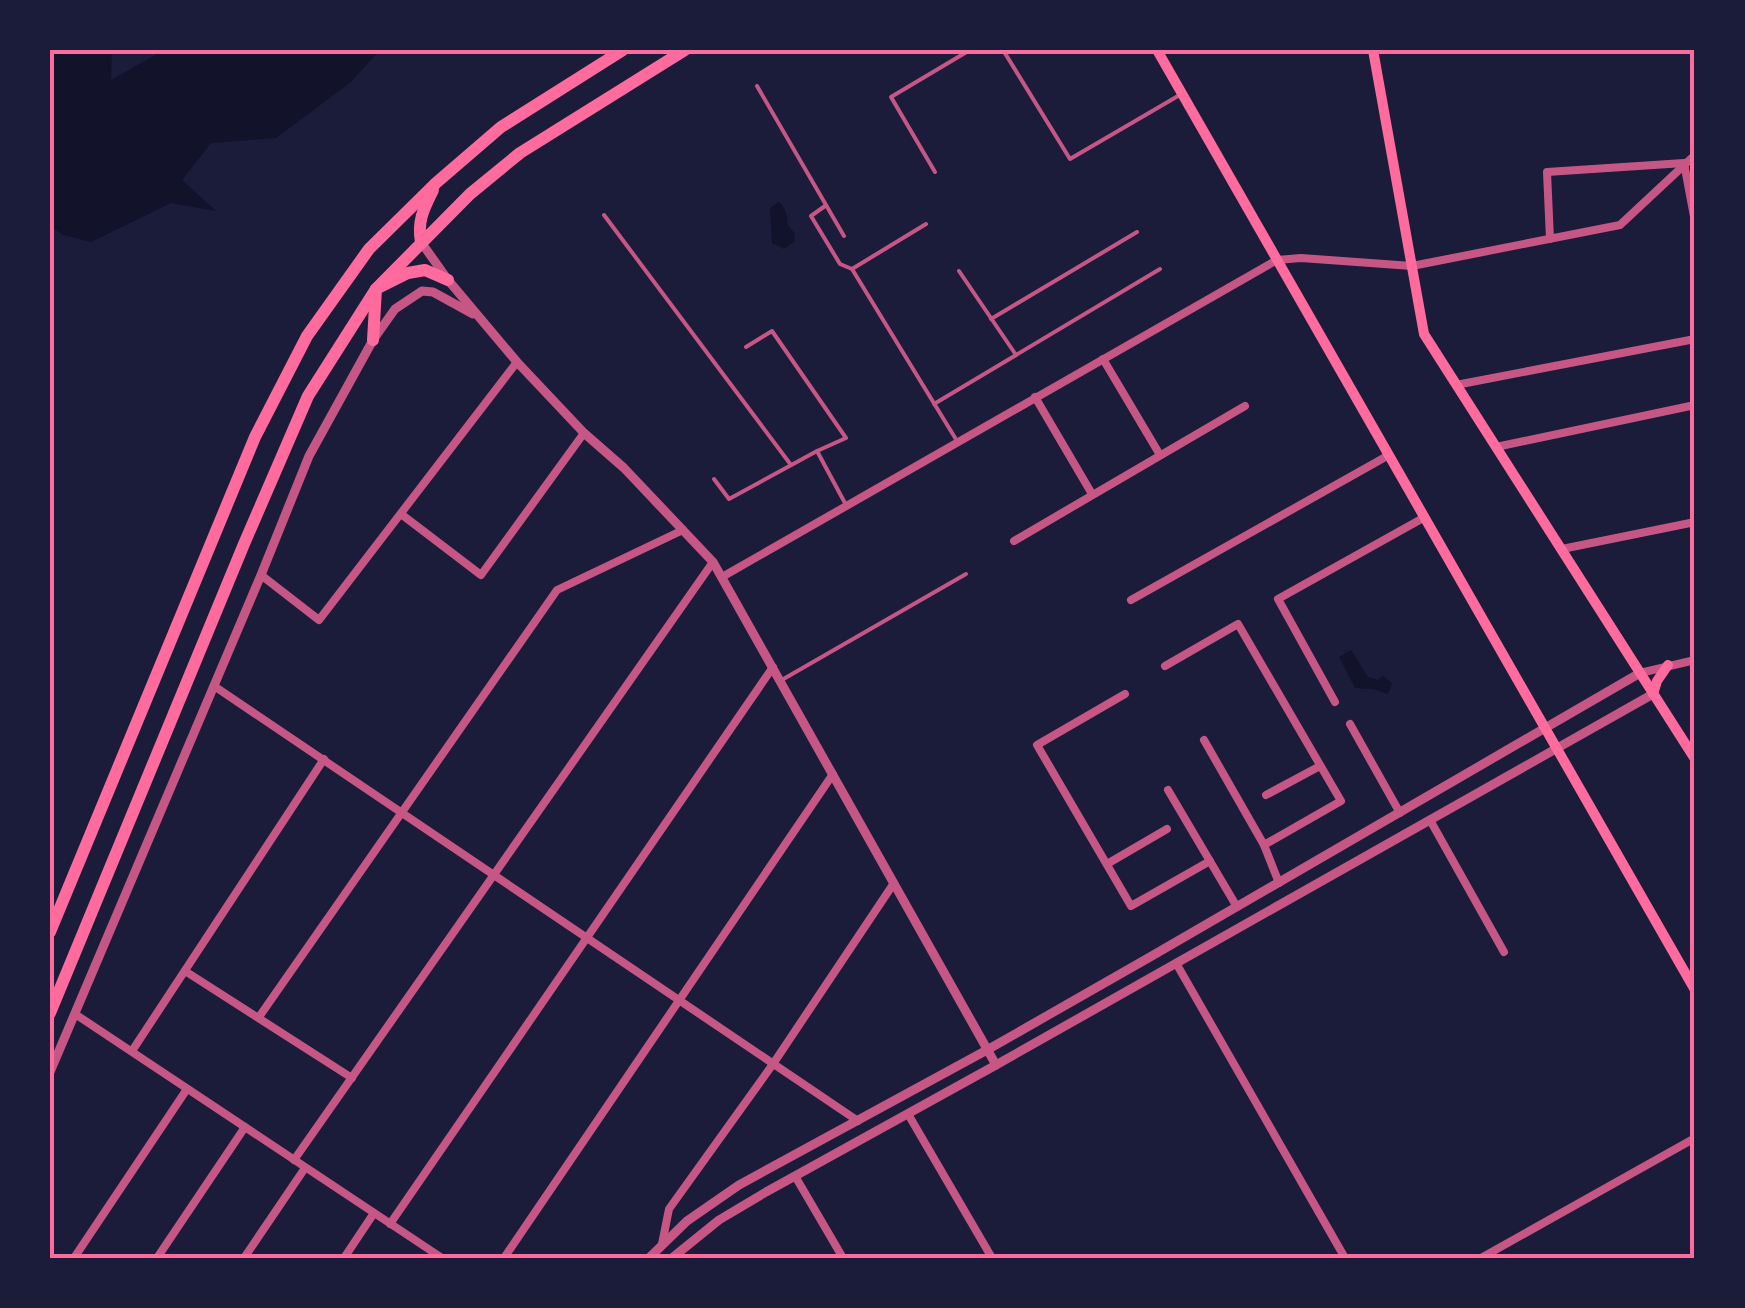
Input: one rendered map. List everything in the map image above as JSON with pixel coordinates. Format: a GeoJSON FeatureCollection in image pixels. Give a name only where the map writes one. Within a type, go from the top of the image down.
{"type":"FeatureCollection","features":[{"type":"Feature","properties":{"kind":"highway"},"geometry":{"type":"LineString","coordinates":[[50,932],[255,437],[307,336],[369,248],[436,183],[501,127],[623,50]]}},
{"type":"Feature","properties":{"kind":"highway"},"geometry":{"type":"LineString","coordinates":[[50,1014],[308,396],[376,289],[470,194],[520,153],[685,50]]}},
{"type":"Feature","properties":{"kind":"highway"},"geometry":{"type":"LineString","coordinates":[[421,242],[418,228],[436,183]]}},
{"type":"Feature","properties":{"kind":"highway"},"geometry":{"type":"LineString","coordinates":[[376,289],[408,272],[425,270],[448,280]]}},
{"type":"Feature","properties":{"kind":"highway"},"geometry":{"type":"LineString","coordinates":[[373,340],[376,289]]}},
{"type":"Feature","properties":{"kind":"main road"},"geometry":{"type":"LineString","coordinates":[[1372,50],[1424,334],[1695,759]]}},
{"type":"Feature","properties":{"kind":"main road"},"geometry":{"type":"LineString","coordinates":[[1158,51],[1695,990]]}},
{"type":"Feature","properties":{"kind":"main road"},"geometry":{"type":"LineString","coordinates":[[1654,694],[1668,665]]}},
{"type":"Feature","properties":{"kind":"street"},"geometry":{"type":"LineString","coordinates":[[722,576],[1277,260],[1301,258],[1412,266],[1620,226],[1695,155]]}},
{"type":"Feature","properties":{"kind":"street"},"geometry":{"type":"LineString","coordinates":[[1550,239],[1547,172],[1684,162]]}},
{"type":"Feature","properties":{"kind":"street"},"geometry":{"type":"LineString","coordinates":[[1684,162],[1695,222]]}},
{"type":"Feature","properties":{"kind":"street"},"geometry":{"type":"LineString","coordinates":[[421,242],[516,362],[713,562],[996,1065]]}},
{"type":"Feature","properties":{"kind":"street"},"geometry":{"type":"LineString","coordinates":[[50,1072],[309,456],[373,340],[395,310],[422,292],[433,292],[478,316]]}},
{"type":"Feature","properties":{"kind":"street"},"geometry":{"type":"LineString","coordinates":[[1456,385],[1695,339]]}},
{"type":"Feature","properties":{"kind":"street"},"geometry":{"type":"LineString","coordinates":[[1103,359],[1160,455]]}},
{"type":"Feature","properties":{"kind":"street"},"geometry":{"type":"LineString","coordinates":[[261,575],[318,620],[516,362]]}},
{"type":"Feature","properties":{"kind":"street"},"geometry":{"type":"LineString","coordinates":[[1035,397],[1092,494]]}},
{"type":"Feature","properties":{"kind":"street"},"geometry":{"type":"LineString","coordinates":[[1014,541],[1245,406]]}},
{"type":"Feature","properties":{"kind":"street"},"geometry":{"type":"LineString","coordinates":[[1496,447],[1695,406]]}},
{"type":"Feature","properties":{"kind":"street"},"geometry":{"type":"LineString","coordinates":[[401,514],[482,575],[584,433]]}},
{"type":"Feature","properties":{"kind":"street"},"geometry":{"type":"LineString","coordinates":[[1131,600],[1389,454]]}},
{"type":"Feature","properties":{"kind":"street"},"geometry":{"type":"LineString","coordinates":[[1335,702],[1278,599],[1425,517]]}},
{"type":"Feature","properties":{"kind":"street"},"geometry":{"type":"LineString","coordinates":[[1562,549],[1695,522]]}},
{"type":"Feature","properties":{"kind":"street"},"geometry":{"type":"LineString","coordinates":[[259,1017],[556,590],[682,530]]}},
{"type":"Feature","properties":{"kind":"street"},"geometry":{"type":"LineString","coordinates":[[294,1160],[713,562]]}},
{"type":"Feature","properties":{"kind":"street"},"geometry":{"type":"LineString","coordinates":[[1166,666],[1238,624],[1341,802],[1264,844]]}},
{"type":"Feature","properties":{"kind":"street"},"geometry":{"type":"LineString","coordinates":[[649,1258],[687,1221],[739,1185],[987,1050],[1640,673],[1695,660]]}},
{"type":"Feature","properties":{"kind":"street"},"geometry":{"type":"LineString","coordinates":[[390,1224],[773,667]]}},
{"type":"Feature","properties":{"kind":"street"},"geometry":{"type":"LineString","coordinates":[[214,686],[858,1121]]}},
{"type":"Feature","properties":{"kind":"street"},"geometry":{"type":"LineString","coordinates":[[1125,694],[1037,744],[1131,906],[1210,861]]}},
{"type":"Feature","properties":{"kind":"street"},"geometry":{"type":"LineString","coordinates":[[672,1258],[719,1220],[1654,694]]}},
{"type":"Feature","properties":{"kind":"street"},"geometry":{"type":"LineString","coordinates":[[1350,724],[1400,814]]}},
{"type":"Feature","properties":{"kind":"street"},"geometry":{"type":"LineString","coordinates":[[1204,740],[1264,844],[1280,883]]}},
{"type":"Feature","properties":{"kind":"street"},"geometry":{"type":"LineString","coordinates":[[132,1051],[324,759]]}},
{"type":"Feature","properties":{"kind":"street"},"geometry":{"type":"LineString","coordinates":[[1266,794],[1320,766]]}},
{"type":"Feature","properties":{"kind":"street"},"geometry":{"type":"LineString","coordinates":[[504,1258],[833,774]]}},
{"type":"Feature","properties":{"kind":"street"},"geometry":{"type":"LineString","coordinates":[[1168,790],[1237,907]]}},
{"type":"Feature","properties":{"kind":"street"},"geometry":{"type":"LineString","coordinates":[[1430,820],[1504,952]]}},
{"type":"Feature","properties":{"kind":"street"},"geometry":{"type":"LineString","coordinates":[[1107,864],[1167,829]]}},
{"type":"Feature","properties":{"kind":"street"},"geometry":{"type":"LineString","coordinates":[[662,1244],[669,1208],[774,1064],[894,883]]}},
{"type":"Feature","properties":{"kind":"street"},"geometry":{"type":"LineString","coordinates":[[1176,964],[1344,1258]]}},
{"type":"Feature","properties":{"kind":"street"},"geometry":{"type":"LineString","coordinates":[[185,971],[352,1078]]}},
{"type":"Feature","properties":{"kind":"street"},"geometry":{"type":"LineString","coordinates":[[75,1014],[442,1258]]}},
{"type":"Feature","properties":{"kind":"street"},"geometry":{"type":"LineString","coordinates":[[74,1258],[187,1089]]}},
{"type":"Feature","properties":{"kind":"street"},"geometry":{"type":"LineString","coordinates":[[908,1114],[992,1258]]}},
{"type":"Feature","properties":{"kind":"street"},"geometry":{"type":"LineString","coordinates":[[157,1258],[245,1127]]}},
{"type":"Feature","properties":{"kind":"street"},"geometry":{"type":"LineString","coordinates":[[1481,1258],[1695,1138]]}},
{"type":"Feature","properties":{"kind":"street"},"geometry":{"type":"LineString","coordinates":[[244,1258],[305,1168]]}},
{"type":"Feature","properties":{"kind":"street"},"geometry":{"type":"LineString","coordinates":[[796,1176],[844,1258]]}},
{"type":"Feature","properties":{"kind":"street"},"geometry":{"type":"LineString","coordinates":[[344,1258],[374,1213]]}},
{"type":"Feature","properties":{"kind":"lane"},"geometry":{"type":"LineString","coordinates":[[936,172],[890,97],[970,50]]}},
{"type":"Feature","properties":{"kind":"lane"},"geometry":{"type":"LineString","coordinates":[[1004,50],[1070,159],[1182,93]]}},
{"type":"Feature","properties":{"kind":"lane"},"geometry":{"type":"LineString","coordinates":[[757,86],[844,236]]}},
{"type":"Feature","properties":{"kind":"lane"},"geometry":{"type":"LineString","coordinates":[[827,205],[812,216],[840,264],[852,268],[957,441]]}},
{"type":"Feature","properties":{"kind":"lane"},"geometry":{"type":"LineString","coordinates":[[604,214],[791,465]]}},
{"type":"Feature","properties":{"kind":"lane"},"geometry":{"type":"LineString","coordinates":[[852,268],[926,224]]}},
{"type":"Feature","properties":{"kind":"lane"},"geometry":{"type":"LineString","coordinates":[[991,319],[1136,232]]}},
{"type":"Feature","properties":{"kind":"lane"},"geometry":{"type":"LineString","coordinates":[[934,404],[1160,270]]}},
{"type":"Feature","properties":{"kind":"lane"},"geometry":{"type":"LineString","coordinates":[[959,271],[1016,355]]}},
{"type":"Feature","properties":{"kind":"lane"},"geometry":{"type":"LineString","coordinates":[[714,479],[729,499],[846,438],[772,331],[746,347]]}},
{"type":"Feature","properties":{"kind":"lane"},"geometry":{"type":"LineString","coordinates":[[817,451],[846,505]]}},
{"type":"Feature","properties":{"kind":"lane"},"geometry":{"type":"LineString","coordinates":[[780,680],[966,574]]}},
{"type":"Feature","properties":{"kind":"shaded area"},"geometry":{"type":"Polygon","coordinates":[[[50,50],[112,50],[111,80],[164,50],[380,50],[351,82],[276,138],[211,143],[182,180],[216,211],[171,203],[91,242],[63,235],[50,226],[50,50]]]}},
{"type":"Feature","properties":{"kind":"shaded area"},"geometry":{"type":"Polygon","coordinates":[[[779,202],[795,234],[794,242],[784,249],[772,243],[770,208],[779,202]]]}},
{"type":"Feature","properties":{"kind":"shaded area"},"geometry":{"type":"Polygon","coordinates":[[[1351,650],[1368,677],[1378,680],[1383,676],[1392,683],[1388,694],[1355,688],[1339,657],[1351,650]]]}}]}
